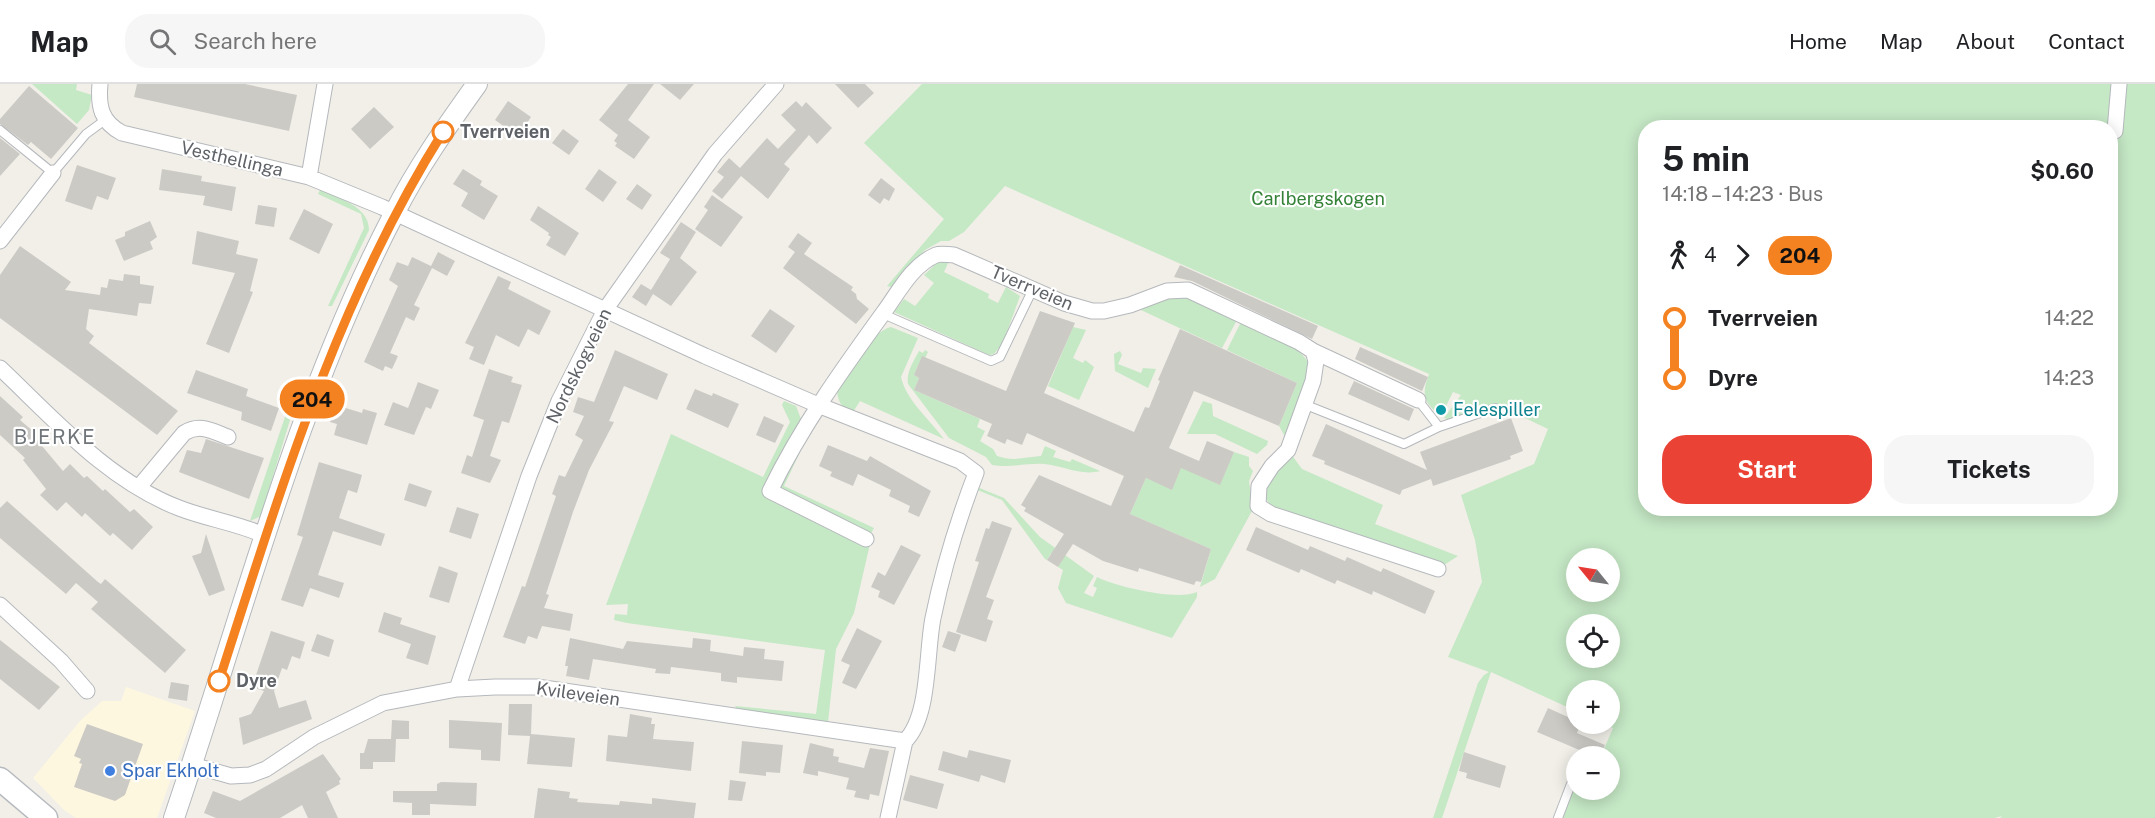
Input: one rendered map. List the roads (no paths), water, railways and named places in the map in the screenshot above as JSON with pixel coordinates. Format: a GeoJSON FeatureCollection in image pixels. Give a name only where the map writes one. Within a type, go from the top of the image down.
{"type":"FeatureCollection","features":[{"type":"Feature","properties":{"kind":"main road"},"geometry":{"type":"LineString","coordinates":[[0,779],[46,818]]}},
{"type":"Feature","properties":{"kind":"street"},"geometry":{"type":"LineString","coordinates":[[100,84],[99,104],[105,120]]}},
{"type":"Feature","properties":{"kind":"street"},"geometry":{"type":"LineString","coordinates":[[309,177],[325,84]]}},
{"type":"Feature","properties":{"kind":"street"},"geometry":{"type":"LineString","coordinates":[[174,818],[298,436],[334,341],[394,213],[443,132],[477,84]]}},
{"type":"Feature","properties":{"kind":"street","name":"Nordskogveien"},"geometry":{"type":"LineString","coordinates":[[457,689],[529,476],[559,401],[605,310],[715,154],[777,84]]}},
{"type":"Feature","properties":{"kind":"street"},"geometry":{"type":"LineString","coordinates":[[2116,120],[2119,84]]}},
{"type":"Feature","properties":{"kind":"street","name":"Vesthellinga"},"geometry":{"type":"LineString","coordinates":[[105,120],[122,133],[309,177],[394,213]]}},
{"type":"Feature","properties":{"kind":"street"},"geometry":{"type":"LineString","coordinates":[[0,242],[54,173]]}},
{"type":"Feature","properties":{"kind":"street"},"geometry":{"type":"LineString","coordinates":[[394,213],[818,405],[960,461],[976,473],[948,555],[933,619],[918,722],[905,741],[888,818]]}},
{"type":"Feature","properties":{"kind":"street","name":"Tverrveien"},"geometry":{"type":"LineString","coordinates":[[866,539],[770,491],[818,405],[920,266],[937,254],[957,251],[1033,289],[1076,308],[1092,311],[1180,289],[1274,329],[1313,351],[1418,400]]}},
{"type":"Feature","properties":{"kind":"street"},"geometry":{"type":"LineString","coordinates":[[1313,351],[1316,369],[1306,405],[1288,450],[1283,458],[1272,466],[1260,486],[1258,506],[1271,514],[1438,569]]}},
{"type":"Feature","properties":{"kind":"street"},"geometry":{"type":"LineString","coordinates":[[0,368],[85,448],[139,488],[178,508],[266,536]]}},
{"type":"Feature","properties":{"kind":"street"},"geometry":{"type":"LineString","coordinates":[[139,488],[184,433],[190,429],[205,428],[228,437]]}},
{"type":"Feature","properties":{"kind":"street"},"geometry":{"type":"LineString","coordinates":[[0,605],[61,661],[87,691]]}},
{"type":"Feature","properties":{"kind":"street","name":"Kvileveien"},"geometry":{"type":"LineString","coordinates":[[193,755],[231,776],[250,775],[266,769],[314,737],[372,707],[457,689],[537,687],[905,741]]}},
{"type":"Feature","properties":{"kind":"lane"},"geometry":{"type":"LineString","coordinates":[[0,130],[54,173],[86,134],[105,120]]}},
{"type":"Feature","properties":{"kind":"lane"},"geometry":{"type":"LineString","coordinates":[[883,314],[991,362],[1000,357],[1033,289]]}},
{"type":"Feature","properties":{"kind":"lane"},"geometry":{"type":"LineString","coordinates":[[1418,400],[1439,427]]}},
{"type":"Feature","properties":{"kind":"lane"},"geometry":{"type":"LineString","coordinates":[[1306,405],[1404,444],[1439,427],[1495,408]]}},
{"type":"Feature","properties":{"kind":"lane"},"geometry":{"type":"LineString","coordinates":[[1558,818],[1566,795]]}},
{"type":"Feature","properties":{"kind":"place","name":"Tverrveien"},"geometry":{"type":"Point","coordinates":[443,132]}},
{"type":"Feature","properties":{"kind":"place","name":"Felespiller"},"geometry":{"type":"Point","coordinates":[1441,410]}},
{"type":"Feature","properties":{"kind":"place","name":"Dyre"},"geometry":{"type":"Point","coordinates":[219,681]}},
{"type":"Feature","properties":{"kind":"place","name":"Spar Ekholt"},"geometry":{"type":"Point","coordinates":[110,771]}},
{"type":"Feature","properties":{"kind":"district","name":"BJERKE"},"geometry":{"type":"Point","coordinates":[55,437]}},
{"type":"Feature","properties":{"kind":"park label","name":"Carlbergskogen"},"geometry":{"type":"Point","coordinates":[1318,199]}}]}
